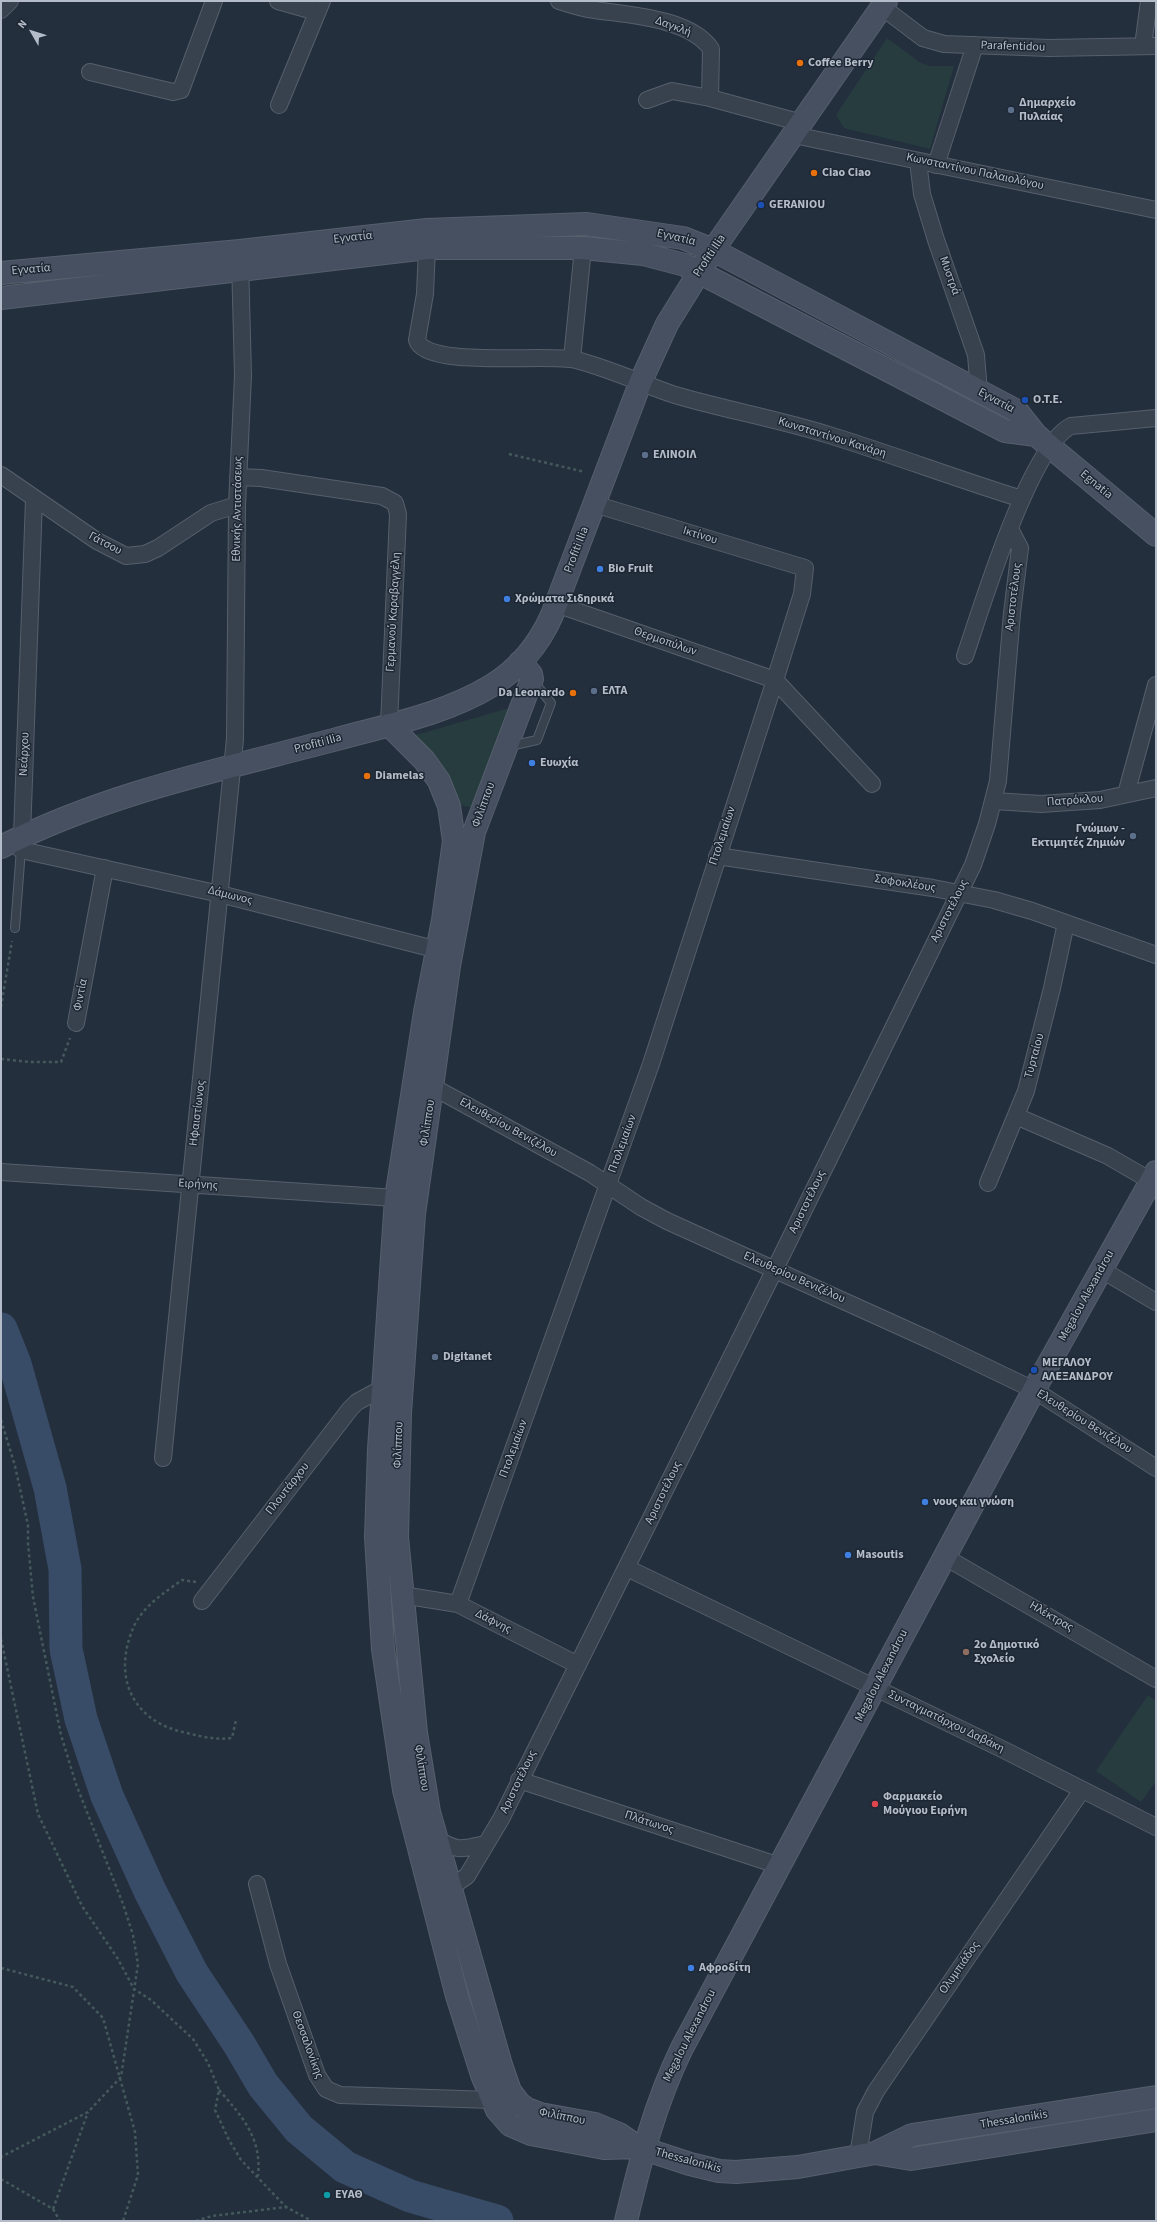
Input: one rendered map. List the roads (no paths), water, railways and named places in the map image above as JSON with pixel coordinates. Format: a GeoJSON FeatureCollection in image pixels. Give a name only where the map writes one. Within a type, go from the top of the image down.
{"type":"FeatureCollection","features":[{"type":"Feature","properties":{"kind":"street"},"geometry":{"type":"LineString","coordinates":[[1,10],[10,1]]}},
{"type":"Feature","properties":{"kind":"street"},"geometry":{"type":"LineString","coordinates":[[90,72],[173,92],[181,90],[214,1]]}},
{"type":"Feature","properties":{"kind":"street"},"geometry":{"type":"LineString","coordinates":[[278,1],[320,7],[279,106]]}},
{"type":"Feature","properties":{"kind":"street","name":"Δαγκλή"},"geometry":{"type":"LineString","coordinates":[[559,1],[588,9],[650,18],[696,35],[711,49],[710,98]]}},
{"type":"Feature","properties":{"kind":"street"},"geometry":{"type":"LineString","coordinates":[[1149,1],[1149,46]]}},
{"type":"Feature","properties":{"kind":"street","name":"Parafentidou"},"geometry":{"type":"LineString","coordinates":[[884,4],[927,40],[944,44],[1049,48],[1149,46]]}},
{"type":"Feature","properties":{"kind":"street","name":"Profiti Ilia"},"geometry":{"type":"LineString","coordinates":[[15,844],[125,796],[389,724],[454,703],[480,692],[500,681],[526,671],[556,604],[641,381],[667,324],[713,250],[884,4]]}},
{"type":"Feature","properties":{"kind":"street"},"geometry":{"type":"LineString","coordinates":[[936,165],[975,45]]}},
{"type":"Feature","properties":{"kind":"street"},"geometry":{"type":"LineString","coordinates":[[646,100],[672,91],[710,98],[798,129]]}},
{"type":"Feature","properties":{"kind":"street","name":"Κωνσταντίνου Παλαιολόγου"},"geometry":{"type":"LineString","coordinates":[[798,129],[918,161],[1156,210]]}},
{"type":"Feature","properties":{"kind":"street","name":"Μυστρά"},"geometry":{"type":"LineString","coordinates":[[918,161],[922,194],[936,240],[976,355],[979,392]]}},
{"type":"Feature","properties":{"kind":"street","name":"Εγνατία"},"geometry":{"type":"LineString","coordinates":[[1,298],[427,230],[587,224],[683,238],[713,250],[1017,411],[1042,440]]}},
{"type":"Feature","properties":{"kind":"street","name":"Εγνατία"},"geometry":{"type":"LineString","coordinates":[[1,273],[427,248],[583,248],[655,256],[680,262],[699,271],[1005,431],[1042,440]]}},
{"type":"Feature","properties":{"kind":"street","name":"Κωνσταντίνου Κανάρη"},"geometry":{"type":"LineString","coordinates":[[427,248],[425,294],[418,342],[431,352],[445,356],[572,359],[641,381],[676,395],[828,434],[1022,499]]}},
{"type":"Feature","properties":{"kind":"street"},"geometry":{"type":"LineString","coordinates":[[572,359],[583,248]]}},
{"type":"Feature","properties":{"kind":"street","name":"Εθνικής Αντιστάσεως"},"geometry":{"type":"LineString","coordinates":[[233,767],[237,683],[237,505],[243,376],[240,260]]}},
{"type":"Feature","properties":{"kind":"street","name":"Αριστοτέλους"},"geometry":{"type":"LineString","coordinates":[[964,656],[1022,499],[1042,440],[1071,426],[1156,418]]}},
{"type":"Feature","properties":{"kind":"street","name":"Egnatia"},"geometry":{"type":"LineString","coordinates":[[1042,440],[1156,535]]}},
{"type":"Feature","properties":{"kind":"street","name":"Γάτσου"},"geometry":{"type":"LineString","coordinates":[[1,475],[110,549],[134,557],[158,548],[218,510],[237,505]]}},
{"type":"Feature","properties":{"kind":"street","name":"Γερμανού Καραβαγγέλη"},"geometry":{"type":"LineString","coordinates":[[238,476],[382,496],[394,501],[398,507],[389,724]]}},
{"type":"Feature","properties":{"kind":"street","name":"Νεάρχου"},"geometry":{"type":"LineString","coordinates":[[15,844],[34,498]]}},
{"type":"Feature","properties":{"kind":"street","name":"Ικτίνου"},"geometry":{"type":"LineString","coordinates":[[594,504],[805,568]]}},
{"type":"Feature","properties":{"kind":"street","name":"Αριστοτέλους"},"geometry":{"type":"LineString","coordinates":[[451,1886],[467,1876],[485,1844],[495,1830],[627,1568],[973,865],[994,801],[998,781],[1012,613],[1020,548],[1010,529]]}},
{"type":"Feature","properties":{"kind":"street","name":"Πτολεμαίων"},"geometry":{"type":"LineString","coordinates":[[458,1604],[651,1064],[802,594],[805,568]]}},
{"type":"Feature","properties":{"kind":"street","name":"Θερμοπύλων"},"geometry":{"type":"LineString","coordinates":[[556,604],[775,680]]}},
{"type":"Feature","properties":{"kind":"street","name":"Φιλίππου"},"geometry":{"type":"LineString","coordinates":[[526,671],[506,747],[474,832],[449,966],[414,1214],[400,1414],[397,1529],[402,1595],[421,1771],[429,1812],[501,2065],[515,2098],[523,2106],[534,2112],[595,2124],[619,2134],[641,2148]]}},
{"type":"Feature","properties":{"kind":"street"},"geometry":{"type":"LineString","coordinates":[[775,680],[872,784]]}},
{"type":"Feature","properties":{"kind":"street"},"geometry":{"type":"LineString","coordinates":[[1126,794],[1156,685]]}},
{"type":"Feature","properties":{"kind":"street","name":"Φιλίππου"},"geometry":{"type":"LineString","coordinates":[[389,724],[432,770],[446,793],[454,841],[438,950],[424,1020],[396,1198],[383,1388],[376,1537],[383,1649],[403,1782],[457,1996],[482,2075],[492,2100],[503,2119],[510,2125],[525,2132],[604,2148],[641,2148]]}},
{"type":"Feature","properties":{"kind":"street","name":"Ηφαιστίωνος"},"geometry":{"type":"LineString","coordinates":[[162,1458],[189,1184],[204,1062],[233,767]]}},
{"type":"Feature","properties":{"kind":"street","name":"Πατρόκλου"},"geometry":{"type":"LineString","coordinates":[[994,801],[1041,804],[1079,802],[1114,798],[1156,788]]}},
{"type":"Feature","properties":{"kind":"street","name":"Δάμωνος"},"geometry":{"type":"LineString","coordinates":[[15,844],[105,868],[220,894],[438,950]]}},
{"type":"Feature","properties":{"kind":"street","name":"Σοφοκλέους"},"geometry":{"type":"LineString","coordinates":[[717,856],[960,893],[1008,904],[1156,955]]}},
{"type":"Feature","properties":{"kind":"street","name":"Φιντία"},"geometry":{"type":"LineString","coordinates":[[76,1023],[105,868]]}},
{"type":"Feature","properties":{"kind":"street","name":"Τυρταίου"},"geometry":{"type":"LineString","coordinates":[[988,1183],[1026,1091],[1066,923]]}},
{"type":"Feature","properties":{"kind":"street","name":"Ελευθερίου Βενιζέλου"},"geometry":{"type":"LineString","coordinates":[[433,1087],[590,1173],[667,1222],[775,1269],[932,1341],[1034,1390],[1156,1468]]}},
{"type":"Feature","properties":{"kind":"street"},"geometry":{"type":"LineString","coordinates":[[1016,1116],[1154,1177]]}},
{"type":"Feature","properties":{"kind":"street","name":"Ειρήνης"},"geometry":{"type":"LineString","coordinates":[[1,1172],[396,1198]]}},
{"type":"Feature","properties":{"kind":"street","name":"Megalou Alexandrou"},"geometry":{"type":"LineString","coordinates":[[629,2207],[641,2148],[675,2062],[1034,1390],[1154,1177]]}},
{"type":"Feature","properties":{"kind":"street"},"geometry":{"type":"LineString","coordinates":[[1102,1270],[1156,1302]]}},
{"type":"Feature","properties":{"kind":"street","name":"Πλουτάρχου"},"geometry":{"type":"LineString","coordinates":[[202,1601],[350,1409],[357,1402],[383,1388]]}},
{"type":"Feature","properties":{"kind":"street","name":"Ηλέκτρας"},"geometry":{"type":"LineString","coordinates":[[945,1557],[1156,1679]]}},
{"type":"Feature","properties":{"kind":"street","name":"Συνταγματάρχου Δαβάκη"},"geometry":{"type":"LineString","coordinates":[[627,1568],[875,1688],[1156,1827]]}},
{"type":"Feature","properties":{"kind":"street","name":"Δάφνης"},"geometry":{"type":"LineString","coordinates":[[402,1595],[458,1604],[578,1665]]}},
{"type":"Feature","properties":{"kind":"street","name":"Πλάτωνος"},"geometry":{"type":"LineString","coordinates":[[519,1780],[780,1866]]}},
{"type":"Feature","properties":{"kind":"street","name":"Ολυμπιάδος"},"geometry":{"type":"LineString","coordinates":[[866,2154],[865,2112],[876,2091],[1082,1790]]}},
{"type":"Feature","properties":{"kind":"street"},"geometry":{"type":"LineString","coordinates":[[437,1839],[451,1848],[461,1849],[485,1844]]}},
{"type":"Feature","properties":{"kind":"street","name":"Θεσσαλονίκης"},"geometry":{"type":"LineString","coordinates":[[257,1884],[278,1964],[317,2075],[323,2087],[330,2092],[340,2095],[492,2100]]}},
{"type":"Feature","properties":{"kind":"street","name":"Thessalonikis"},"geometry":{"type":"LineString","coordinates":[[641,2148],[707,2168],[736,2172],[798,2167],[866,2154],[912,2135],[1156,2097]]}},
{"type":"Feature","properties":{"kind":"street","name":"Thessalonikis"},"geometry":{"type":"LineString","coordinates":[[866,2154],[911,2159],[1156,2120]]}},
{"type":"Feature","properties":{"kind":"lane","name":"Νεάρχου"},"geometry":{"type":"LineString","coordinates":[[15,844],[15,928]]}},
{"type":"Feature","properties":{"kind":"waterway"},"geometry":{"type":"LineString","coordinates":[[1,1329],[15,1364],[50,1488],[65,1569],[66,1649],[81,1719],[107,1796],[150,1891],[192,1973],[239,2044],[263,2085],[299,2129],[345,2167],[410,2196],[497,2221]]}},
{"type":"Feature","properties":{"kind":"place","name":"Coffee Berry"},"geometry":{"type":"Point","coordinates":[800,63]}},
{"type":"Feature","properties":{"kind":"place","name":"Δημαρχείο Πυλαίας"},"geometry":{"type":"Point","coordinates":[1011,110]}},
{"type":"Feature","properties":{"kind":"place","name":"Ciao Ciao"},"geometry":{"type":"Point","coordinates":[814,173]}},
{"type":"Feature","properties":{"kind":"place","name":"GERANIOU"},"geometry":{"type":"Point","coordinates":[761,205]}},
{"type":"Feature","properties":{"kind":"place","name":"O.T.E."},"geometry":{"type":"Point","coordinates":[1025,400]}},
{"type":"Feature","properties":{"kind":"place","name":"ΕΛΙΝΟΙΛ"},"geometry":{"type":"Point","coordinates":[645,455]}},
{"type":"Feature","properties":{"kind":"place","name":"Bio Fruit"},"geometry":{"type":"Point","coordinates":[600,569]}},
{"type":"Feature","properties":{"kind":"place","name":"Χρώματα Σιδηρικά"},"geometry":{"type":"Point","coordinates":[507,599]}},
{"type":"Feature","properties":{"kind":"place","name":"ΕΛΤΑ"},"geometry":{"type":"Point","coordinates":[594,691]}},
{"type":"Feature","properties":{"kind":"place","name":"Da Leonardo"},"geometry":{"type":"Point","coordinates":[573,693]}},
{"type":"Feature","properties":{"kind":"place","name":"Ευωχία"},"geometry":{"type":"Point","coordinates":[532,763]}},
{"type":"Feature","properties":{"kind":"place","name":"Diamelas"},"geometry":{"type":"Point","coordinates":[367,776]}},
{"type":"Feature","properties":{"kind":"place","name":"Γνώμων - Εκτιμητές Ζημιών"},"geometry":{"type":"Point","coordinates":[1133,836]}},
{"type":"Feature","properties":{"kind":"place","name":"Digitanet"},"geometry":{"type":"Point","coordinates":[435,1357]}},
{"type":"Feature","properties":{"kind":"place","name":"ΜΕΓΑΛΟΥ ΑΛΕΞΑΝΔΡΟΥ"},"geometry":{"type":"Point","coordinates":[1034,1370]}},
{"type":"Feature","properties":{"kind":"place","name":"νους και γνώση"},"geometry":{"type":"Point","coordinates":[925,1502]}},
{"type":"Feature","properties":{"kind":"place","name":"Masoutis"},"geometry":{"type":"Point","coordinates":[848,1555]}},
{"type":"Feature","properties":{"kind":"place","name":"2ο Δημοτικό Σχολείο"},"geometry":{"type":"Point","coordinates":[966,1652]}},
{"type":"Feature","properties":{"kind":"place","name":"Φαρμακείο Μούγιου Ειρήνη"},"geometry":{"type":"Point","coordinates":[875,1804]}},
{"type":"Feature","properties":{"kind":"place","name":"Αφροδίτη"},"geometry":{"type":"Point","coordinates":[691,1968]}},
{"type":"Feature","properties":{"kind":"place","name":"ΕΥΑΘ"},"geometry":{"type":"Point","coordinates":[327,2195]}}]}
